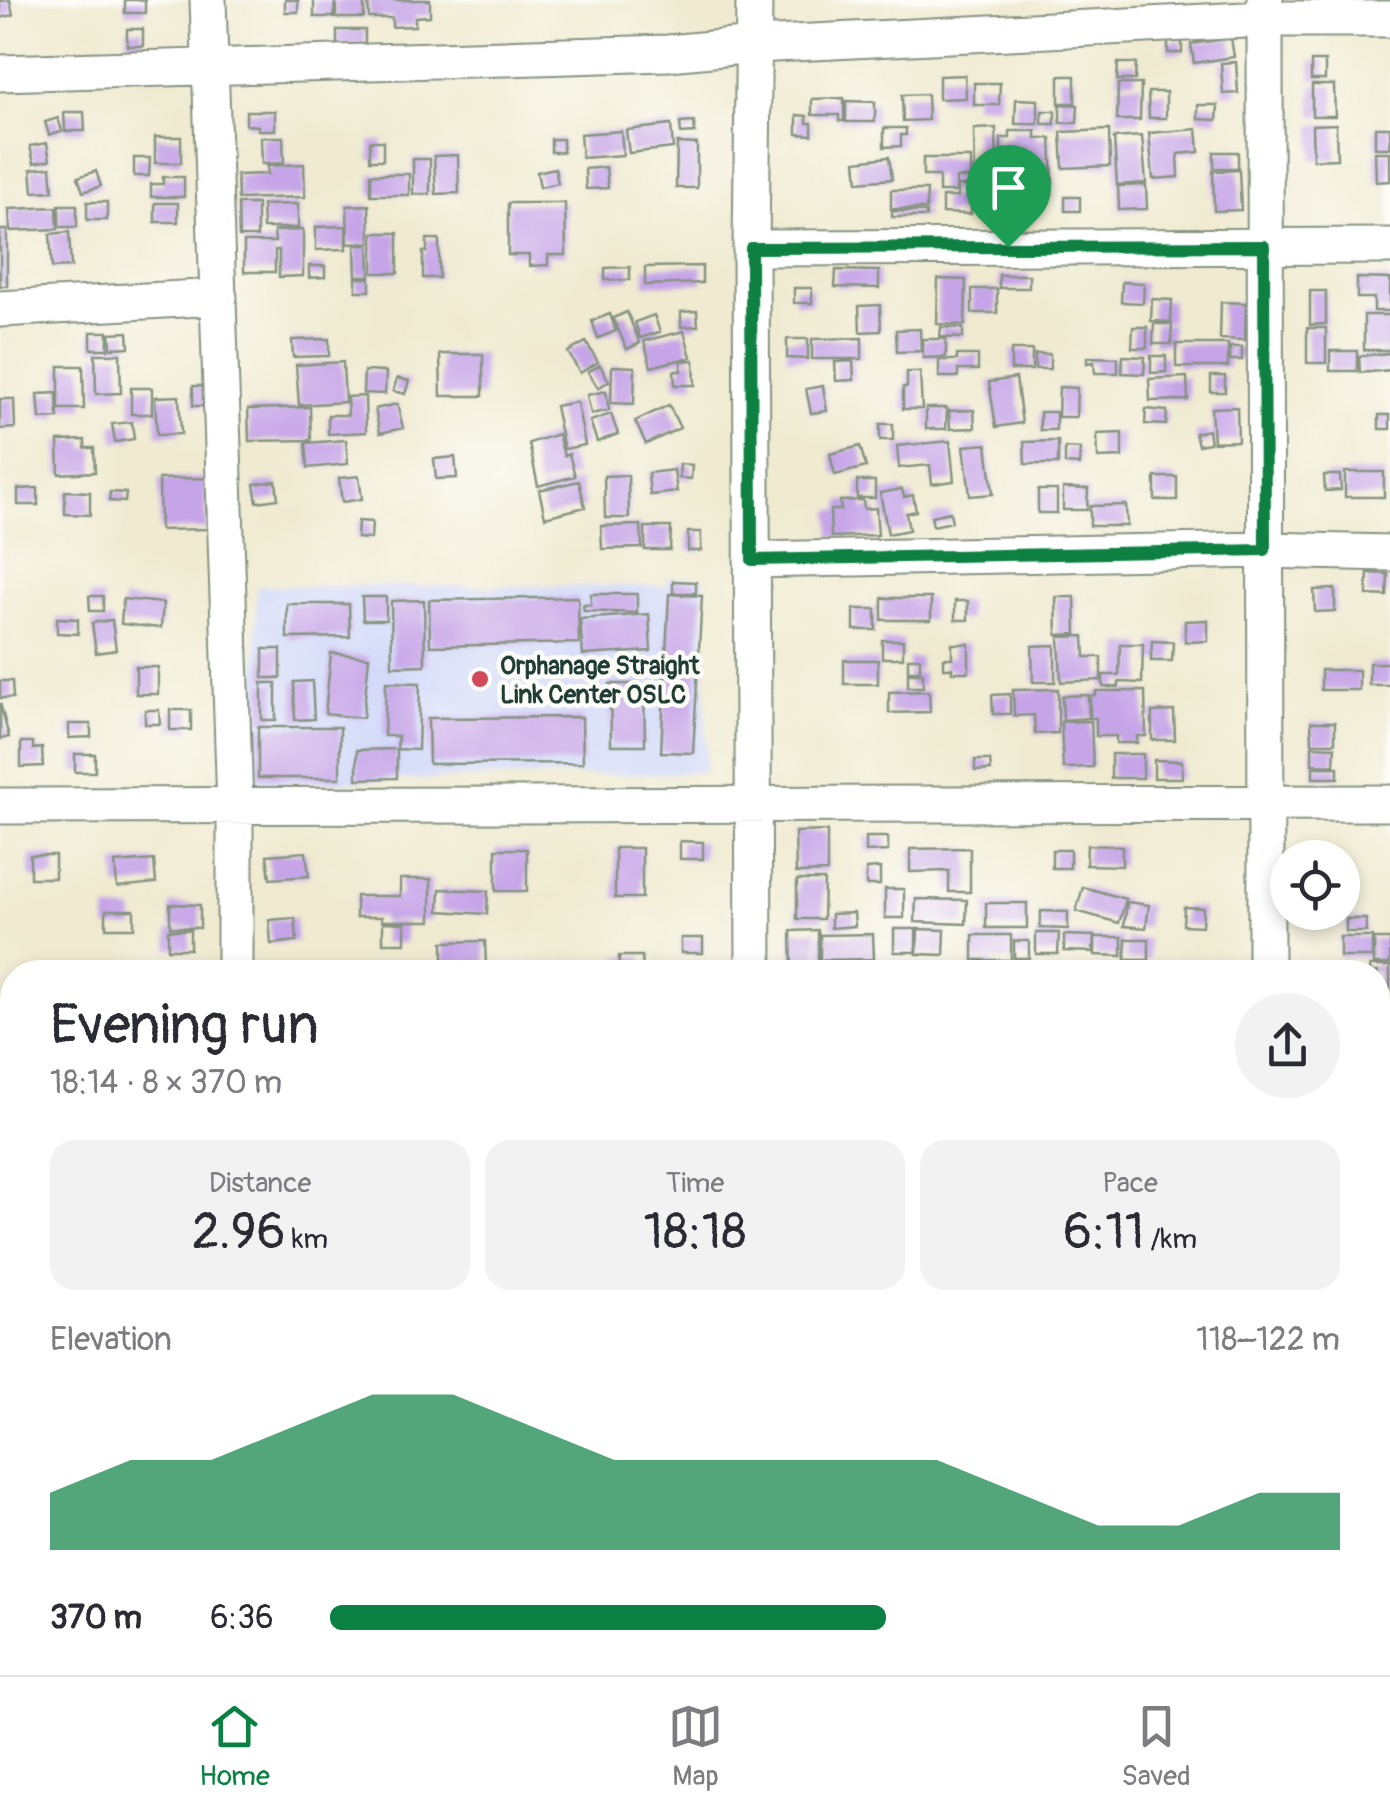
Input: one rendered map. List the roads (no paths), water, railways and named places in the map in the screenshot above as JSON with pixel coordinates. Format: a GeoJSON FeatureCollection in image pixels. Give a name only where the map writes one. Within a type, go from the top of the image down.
{"type":"FeatureCollection","features":[{"type":"Feature","properties":{"kind":"street"},"geometry":{"type":"LineString","coordinates":[[208,0],[235,806],[235,960]]}},
{"type":"Feature","properties":{"kind":"street"},"geometry":{"type":"LineString","coordinates":[[754,0],[754,960]]}},
{"type":"Feature","properties":{"kind":"street"},"geometry":{"type":"LineString","coordinates":[[0,73],[668,53],[1265,10],[1390,19]]}},
{"type":"Feature","properties":{"kind":"street"},"geometry":{"type":"LineString","coordinates":[[1265,10],[1266,960]]}},
{"type":"Feature","properties":{"kind":"street"},"geometry":{"type":"LineString","coordinates":[[751,248],[1390,246]]}},
{"type":"Feature","properties":{"kind":"street"},"geometry":{"type":"LineString","coordinates":[[0,309],[219,297]]}},
{"type":"Feature","properties":{"kind":"street"},"geometry":{"type":"LineString","coordinates":[[752,560],[1265,550],[1390,553]]}},
{"type":"Feature","properties":{"kind":"street"},"geometry":{"type":"LineString","coordinates":[[0,806],[1390,803]]}},
{"type":"Feature","properties":{"kind":"place","name":"Orphanage Straight Link Center OSLC"},"geometry":{"type":"Point","coordinates":[480,679]}}]}
